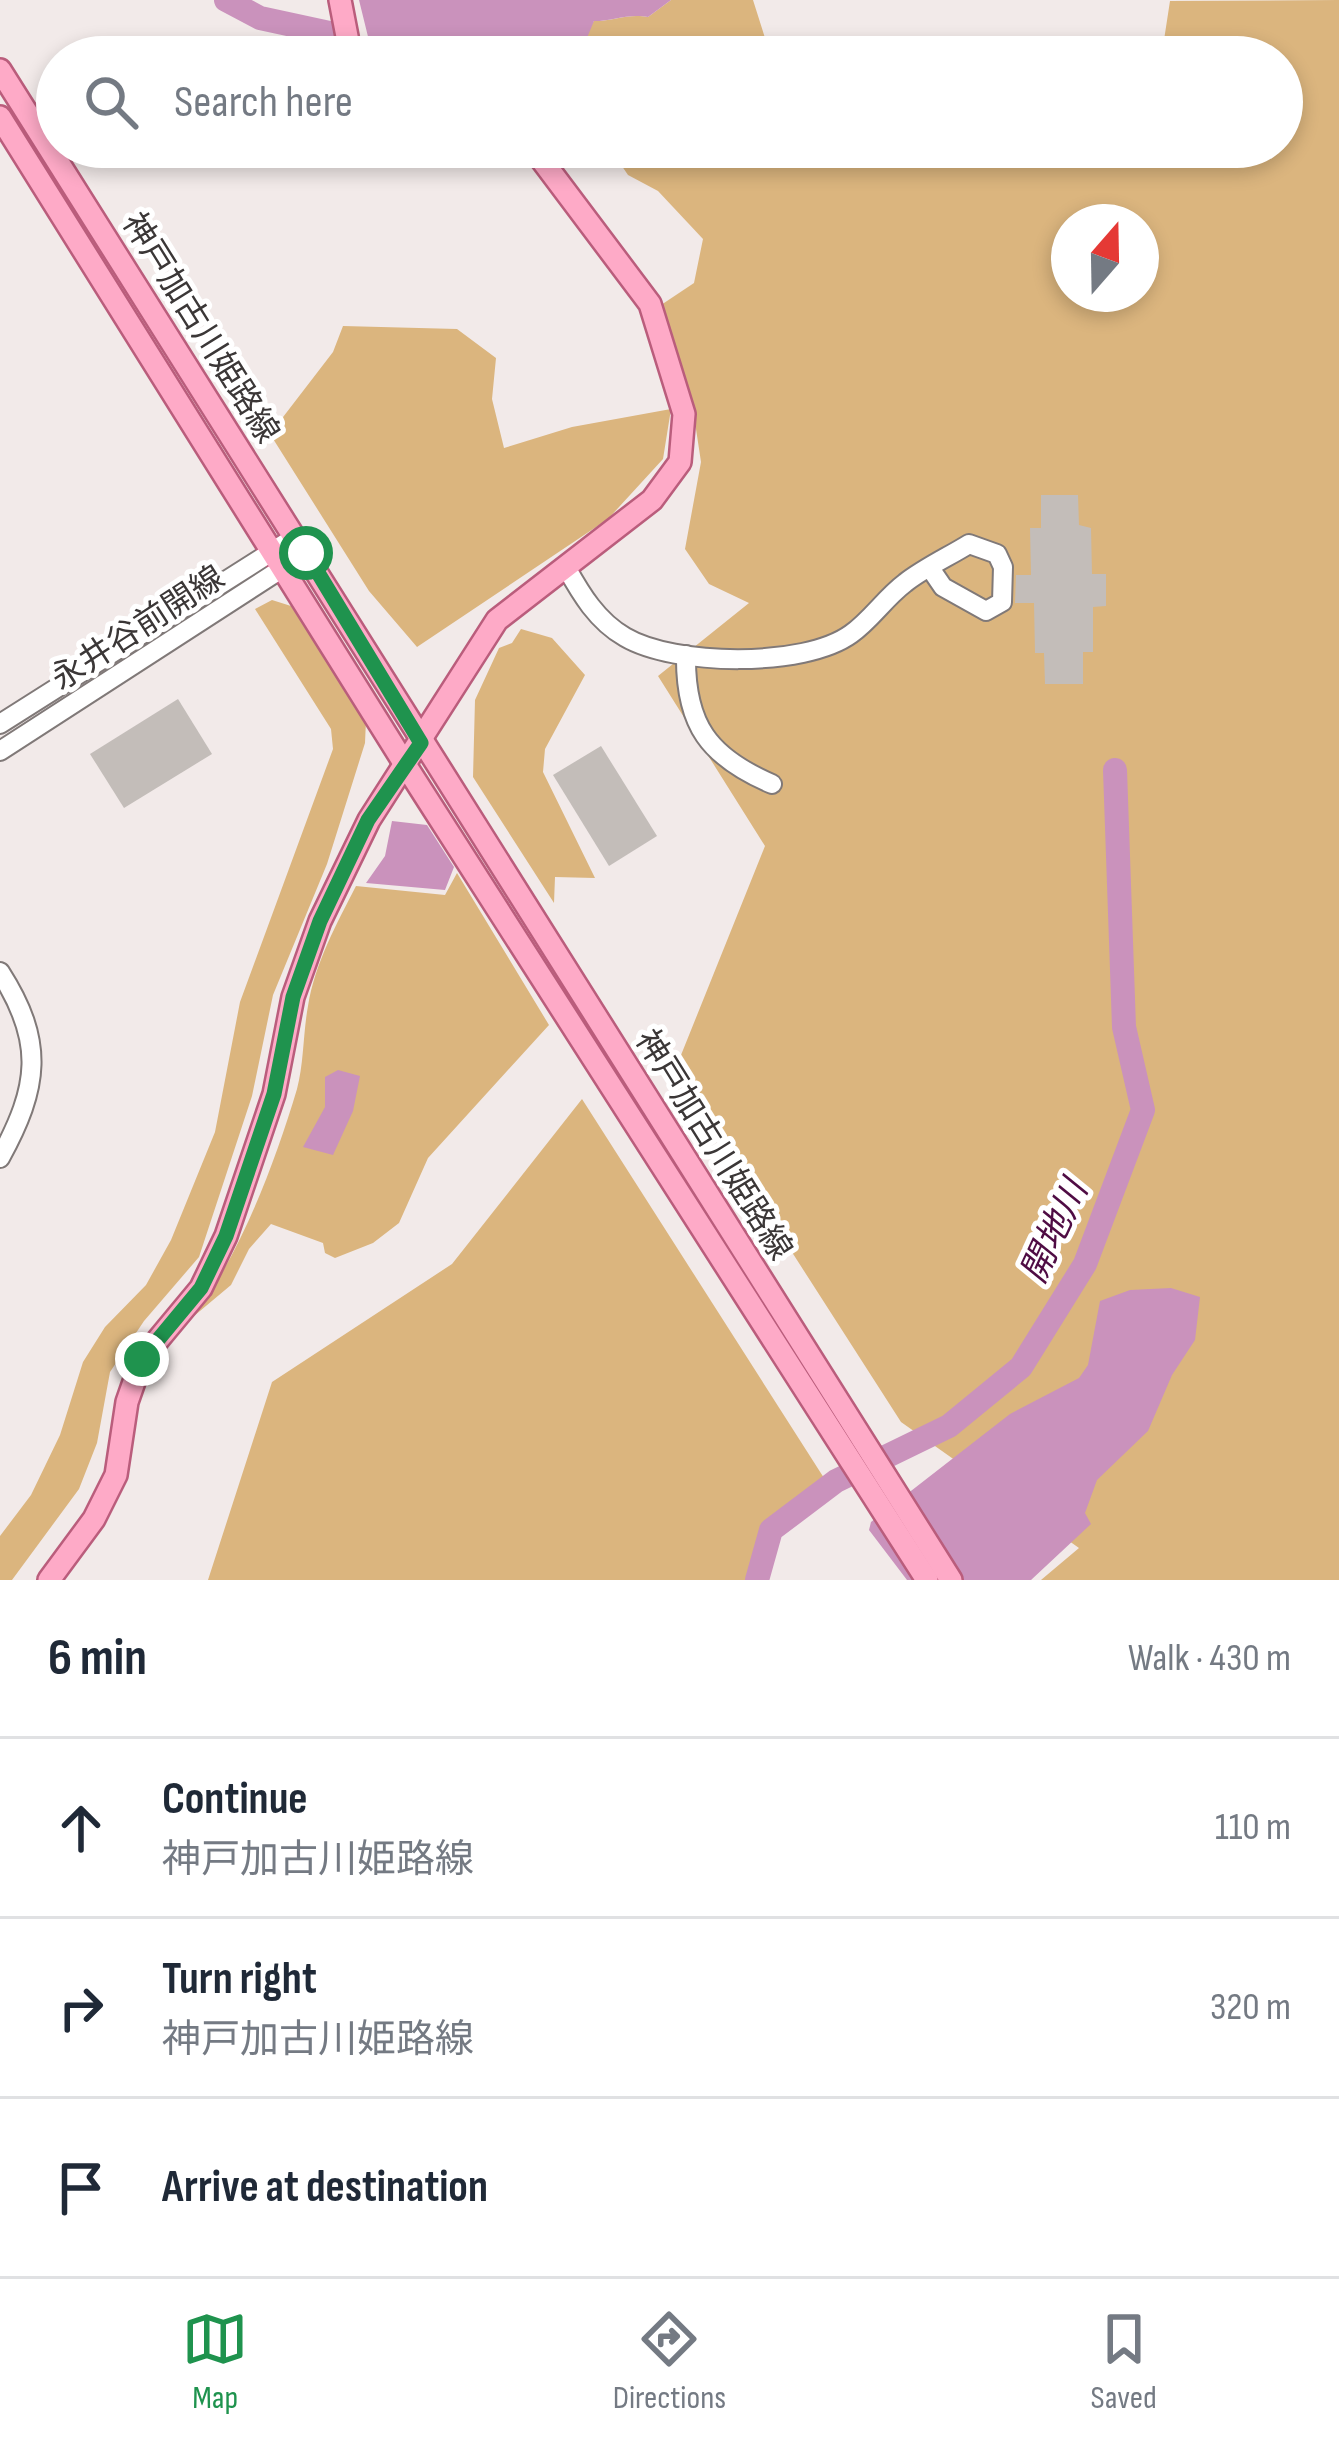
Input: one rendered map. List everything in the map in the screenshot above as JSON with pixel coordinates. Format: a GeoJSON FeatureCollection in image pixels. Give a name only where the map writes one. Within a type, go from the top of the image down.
{"type":"FeatureCollection","features":[{"type":"Feature","properties":{"kind":"main road"},"geometry":{"type":"LineString","coordinates":[[340,0],[347,36]]}},
{"type":"Feature","properties":{"kind":"main road","name":"神戸加古川姫路線"},"geometry":{"type":"LineString","coordinates":[[0,70],[36,127]]}},
{"type":"Feature","properties":{"kind":"main road","name":"神戸加古川姫路線"},"geometry":{"type":"LineString","coordinates":[[0,117],[406,766],[837,1422],[951,1580]]}},
{"type":"Feature","properties":{"kind":"main road","name":"神戸加古川姫路線"},"geometry":{"type":"LineString","coordinates":[[62,168],[739,1240],[927,1580]]}},
{"type":"Feature","properties":{"kind":"main road"},"geometry":{"type":"LineString","coordinates":[[49,1580],[94,1520],[116,1475],[127,1402],[142,1359],[201,1288],[226,1236],[274,1094],[293,997],[320,921],[368,820],[497,620],[652,500],[680,462],[684,414],[650,304],[548,168]]}},
{"type":"Feature","properties":{"kind":"street","name":"永井谷前開線"},"geometry":{"type":"LineString","coordinates":[[0,724],[301,545]]}},
{"type":"Feature","properties":{"kind":"street","name":"永井谷前開線"},"geometry":{"type":"LineString","coordinates":[[0,751],[279,559]]}},
{"type":"Feature","properties":{"kind":"street"},"geometry":{"type":"LineString","coordinates":[[566,566],[587,604],[621,635],[650,649],[686,656],[801,656],[849,636],[929,568]]}},
{"type":"Feature","properties":{"kind":"street"},"geometry":{"type":"LineString","coordinates":[[686,656],[690,702],[716,753],[772,784]]}},
{"type":"Feature","properties":{"kind":"street"},"geometry":{"type":"LineString","coordinates":[[0,972],[29,1028],[34,1071],[24,1113],[0,1158]]}},
{"type":"Feature","properties":{"kind":"shaded area"},"geometry":{"type":"Polygon","coordinates":[[[359,0],[671,0],[648,17],[594,21],[588,36],[368,36],[359,0]]]}},
{"type":"Feature","properties":{"kind":"shaded area"},"geometry":{"type":"Polygon","coordinates":[[[671,0],[753,0],[764,36],[584,36],[594,21],[648,17],[671,0]]]}},
{"type":"Feature","properties":{"kind":"shaded area"},"geometry":{"type":"Polygon","coordinates":[[[1339,0],[1339,1580],[1041,1580],[1079,1548],[901,1422],[675,1070],[765,846],[658,676],[749,603],[709,584],[685,549],[701,462],[691,396],[661,305],[694,283],[703,239],[658,191],[623,168],[1303,168],[1303,36],[1165,36],[1170,1],[1339,0]]]}},
{"type":"Feature","properties":{"kind":"shaded area"},"geometry":{"type":"Polygon","coordinates":[[[343,326],[457,329],[496,358],[492,399],[504,448],[572,427],[671,409],[663,459],[608,519],[417,647],[369,591],[270,434],[333,352],[343,326]]]}},
{"type":"Feature","properties":{"kind":"shaded area"},"geometry":{"type":"Polygon","coordinates":[[[272,600],[291,606],[366,720],[365,743],[327,864],[273,995],[252,1096],[199,1257],[144,1321],[110,1372],[97,1443],[79,1489],[12,1580],[0,1580],[0,1536],[31,1495],[60,1435],[83,1362],[105,1327],[146,1285],[171,1240],[215,1132],[240,1002],[333,749],[331,729],[255,609],[272,600]]]}},
{"type":"Feature","properties":{"kind":"shaded area"},"geometry":{"type":"Polygon","coordinates":[[[521,629],[552,638],[585,675],[545,749],[543,772],[595,878],[555,877],[554,903],[473,777],[475,700],[499,648],[512,643],[521,629]]]}},
{"type":"Feature","properties":{"kind":"shaded area"},"geometry":{"type":"Polygon","coordinates":[[[392,821],[427,825],[454,867],[445,890],[366,883],[385,856],[392,821]]]}},
{"type":"Feature","properties":{"kind":"shaded area"},"geometry":{"type":"Polygon","coordinates":[[[457,873],[549,1025],[428,1158],[399,1223],[373,1243],[335,1258],[325,1253],[323,1243],[271,1224],[249,1249],[231,1285],[194,1316],[227,1264],[267,1178],[297,1089],[316,974],[356,886],[445,895],[457,873]]]}},
{"type":"Feature","properties":{"kind":"shaded area"},"geometry":{"type":"Polygon","coordinates":[[[338,1070],[360,1076],[353,1111],[333,1155],[303,1147],[325,1107],[325,1077],[338,1070]]]}},
{"type":"Feature","properties":{"kind":"shaded area"},"geometry":{"type":"Polygon","coordinates":[[[582,1099],[824,1478],[755,1562],[748,1580],[208,1580],[272,1382],[452,1264],[582,1099]]]}},
{"type":"Feature","properties":{"kind":"shaded area"},"geometry":{"type":"Polygon","coordinates":[[[1171,1288],[1200,1297],[1195,1340],[1172,1375],[1148,1431],[1097,1480],[1085,1513],[1091,1524],[1031,1580],[907,1580],[869,1530],[871,1522],[1010,1414],[1079,1378],[1088,1365],[1100,1301],[1130,1290],[1171,1288]]]}},
{"type":"Feature","properties":{"kind":"building"},"geometry":{"type":"Polygon","coordinates":[[[1041,495],[1078,495],[1079,525],[1091,528],[1092,574],[1106,574],[1106,606],[1093,607],[1093,652],[1083,652],[1083,684],[1045,684],[1044,653],[1035,653],[1034,603],[1015,603],[1016,575],[1031,575],[1030,528],[1041,528],[1041,495]]]}},
{"type":"Feature","properties":{"kind":"building"},"geometry":{"type":"Polygon","coordinates":[[[178,699],[212,754],[124,808],[90,754],[178,699]]]}},
{"type":"Feature","properties":{"kind":"building"},"geometry":{"type":"Polygon","coordinates":[[[601,746],[657,836],[609,866],[553,775],[601,746]]]}},
{"type":"Feature","properties":{"kind":"waterway"},"geometry":{"type":"LineString","coordinates":[[226,0],[260,18],[334,34]]}},
{"type":"Feature","properties":{"kind":"waterway","name":"開地川"},"geometry":{"type":"LineString","coordinates":[[757,1580],[771,1530],[836,1481],[949,1426],[1021,1367],[1085,1264],[1143,1110],[1124,1027],[1115,770]]}},
{"type":"Feature","properties":{"kind":"route"},"geometry":{"type":"LineString","coordinates":[[142,1359],[201,1288],[226,1236],[274,1094],[293,997],[320,921],[368,820],[421,743],[306,553]]}}]}
